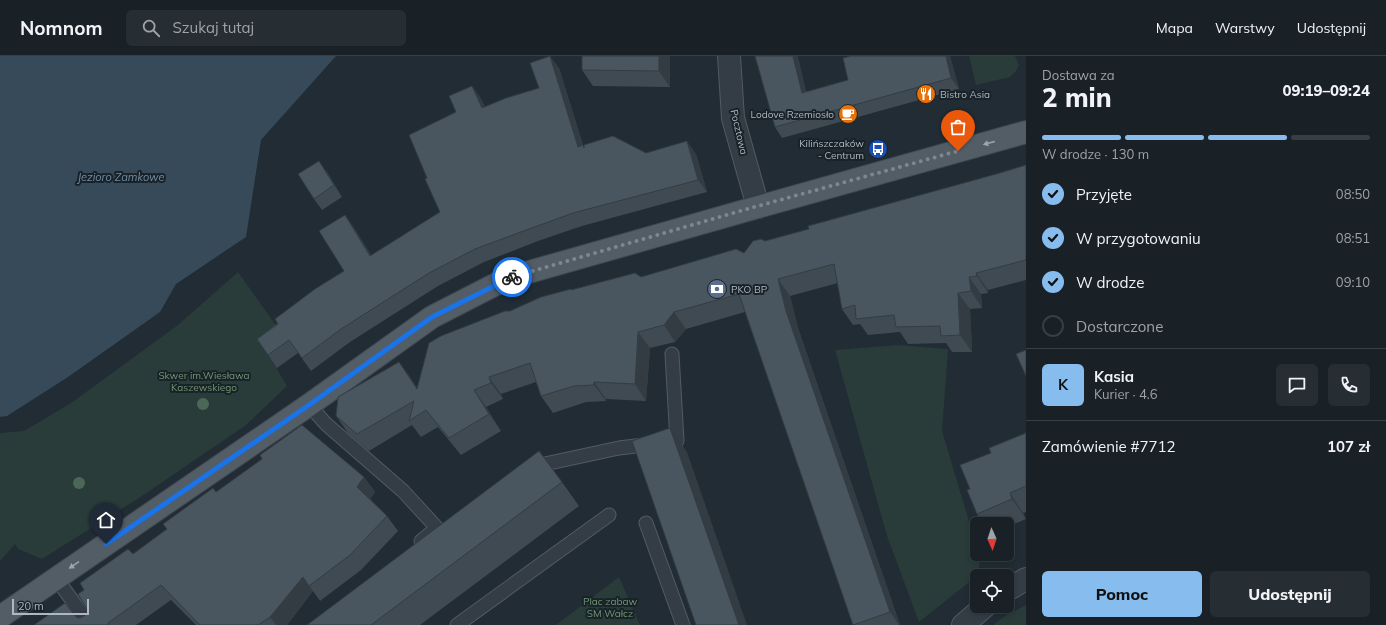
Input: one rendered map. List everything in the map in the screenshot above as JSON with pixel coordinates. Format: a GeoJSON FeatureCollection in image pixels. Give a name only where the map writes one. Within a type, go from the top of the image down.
{"type":"FeatureCollection","features":[{"type":"Feature","properties":{"kind":"main road"},"geometry":{"type":"LineString","coordinates":[[0,617],[309,405],[432,317],[508,278],[758,206],[1026,132]]}},
{"type":"Feature","properties":{"kind":"street","name":"Pocztowa"},"geometry":{"type":"LineString","coordinates":[[729,56],[733,118],[758,206]]}},
{"type":"Feature","properties":{"kind":"street"},"geometry":{"type":"LineString","coordinates":[[1014,586],[1026,579]]}},
{"type":"Feature","properties":{"kind":"street"},"geometry":{"type":"LineString","coordinates":[[963,625],[977,613]]}},
{"type":"Feature","properties":{"kind":"lane"},"geometry":{"type":"LineString","coordinates":[[521,477],[540,465],[619,448],[677,440],[672,354]]}},
{"type":"Feature","properties":{"kind":"lane"},"geometry":{"type":"LineString","coordinates":[[309,405],[326,424],[403,491],[437,528]]}},
{"type":"Feature","properties":{"kind":"lane"},"geometry":{"type":"LineString","coordinates":[[466,623],[609,515]]}},
{"type":"Feature","properties":{"kind":"lane"},"geometry":{"type":"LineString","coordinates":[[410,550],[437,528],[450,520]]}},
{"type":"Feature","properties":{"kind":"lane"},"geometry":{"type":"LineString","coordinates":[[646,523],[683,625]]}},
{"type":"Feature","properties":{"kind":"lane"},"geometry":{"type":"LineString","coordinates":[[56,578],[90,625]]}},
{"type":"Feature","properties":{"kind":"green space"},"geometry":{"type":"Polygon","coordinates":[[[969,56],[1015,56],[1019,65],[1010,77],[976,85],[969,56]]]}},
{"type":"Feature","properties":{"kind":"green space","name":"Skwer im.Wiesława Kaszewskiego"},"geometry":{"type":"Polygon","coordinates":[[[238,272],[285,338],[266,352],[287,386],[246,425],[139,498],[42,559],[18,549],[15,544],[0,561],[0,433],[24,431],[71,403],[178,325],[238,272]]]}},
{"type":"Feature","properties":{"kind":"green space"},"geometry":{"type":"Polygon","coordinates":[[[898,345],[948,349],[942,431],[970,525],[970,561],[980,561],[979,569],[970,569],[970,581],[919,622],[887,536],[835,350],[898,345]]]}},
{"type":"Feature","properties":{"kind":"green space","name":"Plac zabaw SM Wałcz"},"geometry":{"type":"Polygon","coordinates":[[[619,577],[640,625],[556,625],[619,577]]]}},
{"type":"Feature","properties":{"kind":"green space"},"geometry":{"type":"Polygon","coordinates":[[[1026,605],[1026,625],[993,625],[1005,616],[1014,613],[1014,611],[1026,605]]]}},
{"type":"Feature","properties":{"kind":"water","name":"Jezioro Zamkowe"},"geometry":{"type":"Polygon","coordinates":[[[0,56],[336,56],[261,140],[246,237],[176,284],[160,312],[68,377],[7,416],[0,417],[0,56]]]}},
{"type":"Feature","properties":{"kind":"building"},"geometry":{"type":"Polygon","coordinates":[[[550,56],[578,147],[583,145],[584,148],[584,145],[613,136],[646,153],[687,141],[698,180],[573,213],[475,249],[429,273],[341,329],[302,358],[289,340],[268,355],[257,339],[278,324],[275,319],[315,289],[344,271],[319,231],[345,215],[370,256],[440,212],[425,179],[427,178],[409,135],[456,112],[449,96],[472,86],[482,108],[506,98],[539,88],[530,63],[550,56]]]}},
{"type":"Feature","properties":{"kind":"building"},"geometry":{"type":"Polygon","coordinates":[[[582,56],[659,56],[659,71],[582,70],[582,56]]]}},
{"type":"Feature","properties":{"kind":"building"},"geometry":{"type":"Polygon","coordinates":[[[755,56],[793,56],[802,93],[848,80],[843,58],[851,56],[946,56],[951,78],[775,127],[755,56]]]}},
{"type":"Feature","properties":{"kind":"building"},"geometry":{"type":"Polygon","coordinates":[[[319,161],[334,185],[314,199],[298,174],[319,161]]]}},
{"type":"Feature","properties":{"kind":"building"},"geometry":{"type":"Polygon","coordinates":[[[1026,165],[1026,260],[976,273],[977,276],[969,277],[971,291],[958,293],[960,335],[941,336],[940,326],[896,327],[894,315],[856,319],[855,305],[842,309],[834,264],[778,279],[786,311],[890,612],[853,625],[739,294],[674,312],[664,325],[638,332],[635,384],[594,382],[594,385],[574,386],[541,396],[530,363],[489,377],[491,383],[474,390],[489,414],[449,438],[426,410],[409,421],[414,401],[357,434],[336,416],[338,397],[399,362],[417,389],[429,343],[441,336],[505,311],[510,311],[541,297],[635,273],[641,277],[736,249],[744,253],[753,241],[761,239],[765,241],[809,229],[808,226],[1026,165]]]}},
{"type":"Feature","properties":{"kind":"building"},"geometry":{"type":"Polygon","coordinates":[[[1026,350],[1026,376],[1016,354],[1026,350]]]}},
{"type":"Feature","properties":{"kind":"building"},"geometry":{"type":"Polygon","coordinates":[[[302,425],[364,477],[357,487],[387,516],[350,555],[309,586],[303,577],[270,617],[258,625],[200,625],[161,585],[108,623],[109,625],[34,625],[65,603],[76,617],[80,618],[84,616],[87,613],[87,609],[78,594],[84,590],[80,583],[128,549],[133,554],[167,529],[163,524],[213,488],[216,492],[262,459],[260,455],[302,425]]]}},
{"type":"Feature","properties":{"kind":"building"},"geometry":{"type":"Polygon","coordinates":[[[670,428],[739,625],[696,625],[632,441],[670,428]]]}},
{"type":"Feature","properties":{"kind":"building"},"geometry":{"type":"Polygon","coordinates":[[[1026,433],[1026,486],[1010,493],[1012,499],[977,514],[967,490],[970,489],[960,465],[991,453],[989,448],[1026,433]]]}},
{"type":"Feature","properties":{"kind":"building"},"geometry":{"type":"Polygon","coordinates":[[[539,451],[562,482],[371,625],[307,625],[539,451]]]}},
{"type":"Feature","properties":{"kind":"way so far"},"geometry":{"type":"LineString","coordinates":[[512,277],[758,206],[958,151]]}},
{"type":"Feature","properties":{"kind":"place","name":"Bistro Asia"},"geometry":{"type":"Point","coordinates":[926,94]}},
{"type":"Feature","properties":{"kind":"place","name":"Lodove Rzemiosło"},"geometry":{"type":"Point","coordinates":[848,114]}},
{"type":"Feature","properties":{"kind":"place","name":"Kilińszczaków - Centrum"},"geometry":{"type":"Point","coordinates":[878,149]}},
{"type":"Feature","properties":{"kind":"place","name":"PKO BP"},"geometry":{"type":"Point","coordinates":[717,289]}},
{"type":"Feature","properties":{"kind":"route"},"geometry":{"type":"LineString","coordinates":[[106,544],[309,405],[432,317],[512,277]]}}]}
